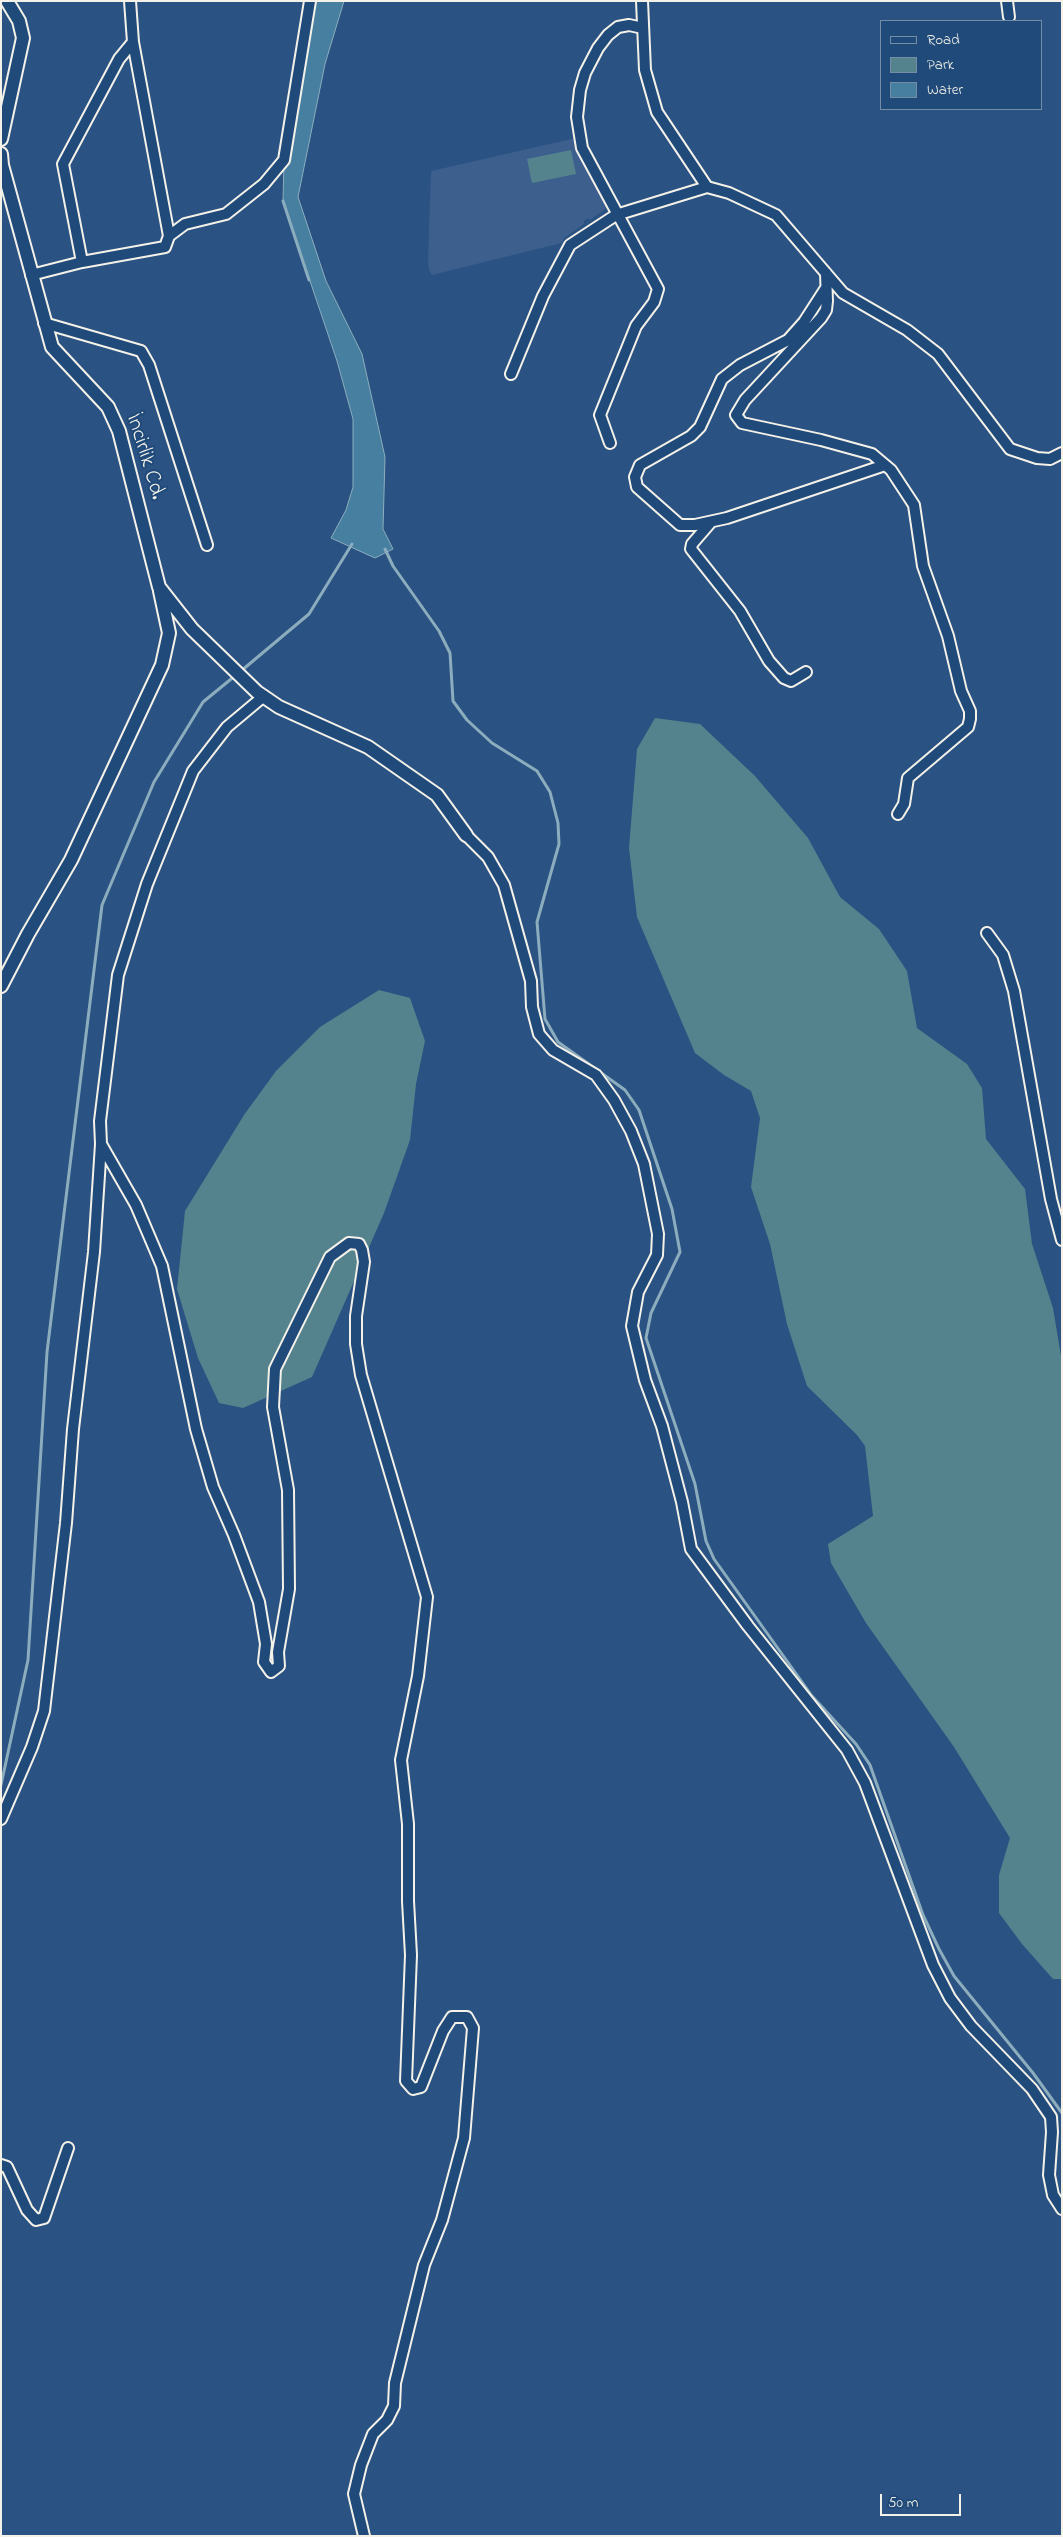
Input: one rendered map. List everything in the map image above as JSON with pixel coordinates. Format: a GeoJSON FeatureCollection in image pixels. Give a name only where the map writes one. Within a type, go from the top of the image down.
{"type":"FeatureCollection","features":[{"type":"Feature","properties":{"kind":"street"},"geometry":{"type":"LineString","coordinates":[[1,139],[22,38],[19,21],[7,1]]}},
{"type":"Feature","properties":{"kind":"street"},"geometry":{"type":"LineString","coordinates":[[31,275],[82,262],[165,247],[169,236],[133,42],[130,1]]}},
{"type":"Feature","properties":{"kind":"street"},"geometry":{"type":"LineString","coordinates":[[169,236],[185,224],[226,214],[264,184],[284,160],[310,1]]}},
{"type":"Feature","properties":{"kind":"street"},"geometry":{"type":"LineString","coordinates":[[642,1],[645,70],[657,112],[707,187]]}},
{"type":"Feature","properties":{"kind":"street"},"geometry":{"type":"LineString","coordinates":[[1007,1],[1010,17]]}},
{"type":"Feature","properties":{"kind":"street"},"geometry":{"type":"LineString","coordinates":[[610,443],[600,415],[636,326],[654,302],[658,289],[616,215],[582,148],[577,117],[580,90],[585,73],[598,48],[608,34],[618,27],[629,25],[643,28]]}},
{"type":"Feature","properties":{"kind":"street"},"geometry":{"type":"LineString","coordinates":[[82,262],[63,164],[119,59],[133,42]]}},
{"type":"Feature","properties":{"kind":"street","name":"İncirlik Cd."},"geometry":{"type":"LineString","coordinates":[[1,154],[2,165],[31,275],[52,347],[108,407],[119,431],[159,587],[192,629],[261,694],[279,707],[368,747],[437,795],[466,835]]}},
{"type":"Feature","properties":{"kind":"street"},"geometry":{"type":"LineString","coordinates":[[511,374],[543,296],[570,245],[616,215],[707,187],[729,193],[776,215],[843,293],[908,330],[938,354],[1010,449],[1037,458],[1050,459],[1062,453]]}},
{"type":"Feature","properties":{"kind":"street"},"geometry":{"type":"LineString","coordinates":[[826,272],[826,310],[821,318],[745,400],[736,415],[742,423],[821,440],[872,454],[900,481],[914,505],[922,566],[948,636],[961,691],[970,711],[968,727],[908,778],[904,804],[898,814]]}},
{"type":"Feature","properties":{"kind":"street"},"geometry":{"type":"LineString","coordinates":[[826,288],[804,322],[788,340],[730,370],[722,379],[700,426],[691,436],[640,465],[635,477],[637,487],[680,525],[695,525],[711,522],[884,465]]}},
{"type":"Feature","properties":{"kind":"street"},"geometry":{"type":"LineString","coordinates":[[44,323],[141,351],[149,365],[206,545]]}},
{"type":"Feature","properties":{"kind":"street"},"geometry":{"type":"LineString","coordinates":[[711,522],[692,544],[691,549],[740,611],[769,661],[784,678],[791,681],[806,672]]}},
{"type":"Feature","properties":{"kind":"street"},"geometry":{"type":"LineString","coordinates":[[1,986],[28,934],[71,860],[162,665],[170,633],[159,587]]}},
{"type":"Feature","properties":{"kind":"street"},"geometry":{"type":"LineString","coordinates":[[1,1818],[32,1747],[44,1711],[66,1522],[73,1429],[94,1252],[101,1144],[100,1121],[118,974],[147,884],[193,771],[228,727],[261,694]]}},
{"type":"Feature","properties":{"kind":"street"},"geometry":{"type":"LineString","coordinates":[[466,835],[488,857],[504,885],[531,981],[532,1007],[539,1034],[554,1050],[596,1075],[614,1100],[632,1131],[644,1164],[658,1234],[658,1254],[638,1292],[632,1326],[645,1380],[662,1426],[682,1502],[691,1549],[748,1626],[847,1750],[865,1783],[933,1965],[950,1998],[971,2026],[1032,2089],[1050,2117],[1052,2132],[1049,2175],[1053,2195],[1062,2209]]}},
{"type":"Feature","properties":{"kind":"street"},"geometry":{"type":"LineString","coordinates":[[987,933],[1003,955],[1014,991],[1051,1199],[1062,1240]]}},
{"type":"Feature","properties":{"kind":"street"},"geometry":{"type":"LineString","coordinates":[[101,1144],[136,1205],[162,1266],[196,1429],[212,1487],[234,1535],[259,1602],[266,1644],[264,1662],[271,1672],[279,1666],[278,1652],[289,1589],[288,1490],[273,1407],[275,1369],[330,1257],[349,1243],[359,1244],[362,1250],[364,1262],[356,1316],[356,1344],[361,1375],[427,1597],[418,1676],[401,1760],[408,1824],[408,1901],[411,1955],[406,2081],[413,2089],[421,2087],[443,2032],[452,2017],[467,2017],[474,2028],[464,2138],[442,2220],[424,2264],[395,2383],[394,2406],[387,2420],[373,2434],[361,2465],[354,2494],[364,2536]]}},
{"type":"Feature","properties":{"kind":"street"},"geometry":{"type":"LineString","coordinates":[[1,2165],[7,2167],[28,2210],[36,2220],[44,2218],[68,2148]]}},
{"type":"Feature","properties":{"kind":"shaded area"},"geometry":{"type":"Polygon","coordinates":[[[576,138],[579,155],[608,207],[590,220],[588,218],[584,221],[584,224],[564,238],[562,243],[432,275],[429,270],[428,260],[431,171],[576,138]]]}},
{"type":"Feature","properties":{"kind":"green space"},"geometry":{"type":"Polygon","coordinates":[[[571,150],[576,174],[532,183],[527,159],[571,150]]]}},
{"type":"Feature","properties":{"kind":"green space"},"geometry":{"type":"Polygon","coordinates":[[[655,718],[700,724],[755,776],[808,838],[840,897],[879,929],[907,971],[917,1028],[967,1064],[982,1088],[986,1139],[1025,1189],[1032,1244],[1053,1308],[1062,1362],[1062,1979],[1053,1979],[1022,1944],[999,1913],[999,1875],[1010,1838],[954,1747],[866,1623],[831,1563],[828,1544],[873,1516],[865,1446],[857,1435],[807,1386],[787,1324],[770,1244],[751,1187],[760,1118],[751,1091],[724,1075],[695,1053],[637,917],[629,848],[637,749],[655,718]]]}},
{"type":"Feature","properties":{"kind":"green space"},"geometry":{"type":"Polygon","coordinates":[[[379,990],[410,998],[425,1041],[416,1084],[410,1140],[384,1213],[312,1377],[243,1408],[219,1403],[198,1358],[177,1289],[185,1211],[244,1115],[276,1071],[320,1027],[379,990]]]}},
{"type":"Feature","properties":{"kind":"water"},"geometry":{"type":"Polygon","coordinates":[[[310,1],[344,1],[325,64],[298,197],[326,281],[362,354],[385,457],[383,529],[393,549],[375,558],[331,538],[346,510],[353,487],[353,419],[337,361],[283,201],[284,160],[310,1]]]}},
{"type":"Feature","properties":{"kind":"waterway"},"geometry":{"type":"LineString","coordinates":[[283,201],[309,280]]}},
{"type":"Feature","properties":{"kind":"waterway"},"geometry":{"type":"LineString","coordinates":[[241,671],[309,614],[352,544]]}},
{"type":"Feature","properties":{"kind":"waterway"},"geometry":{"type":"LineString","coordinates":[[385,549],[393,566],[439,631],[450,653],[453,701],[467,720],[492,743],[537,771],[550,792],[558,823],[559,844],[537,922],[545,1019],[558,1042],[625,1090],[639,1110],[672,1209],[680,1252],[651,1313],[646,1338],[695,1484],[706,1541],[714,1559],[812,1696],[856,1744],[870,1765],[923,1915],[939,1949],[954,1976],[1033,2073],[1062,2113]]}},
{"type":"Feature","properties":{"kind":"waterway"},"geometry":{"type":"LineString","coordinates":[[1,1785],[28,1660],[47,1352],[102,905],[154,782],[203,702],[236,675]]}}]}
